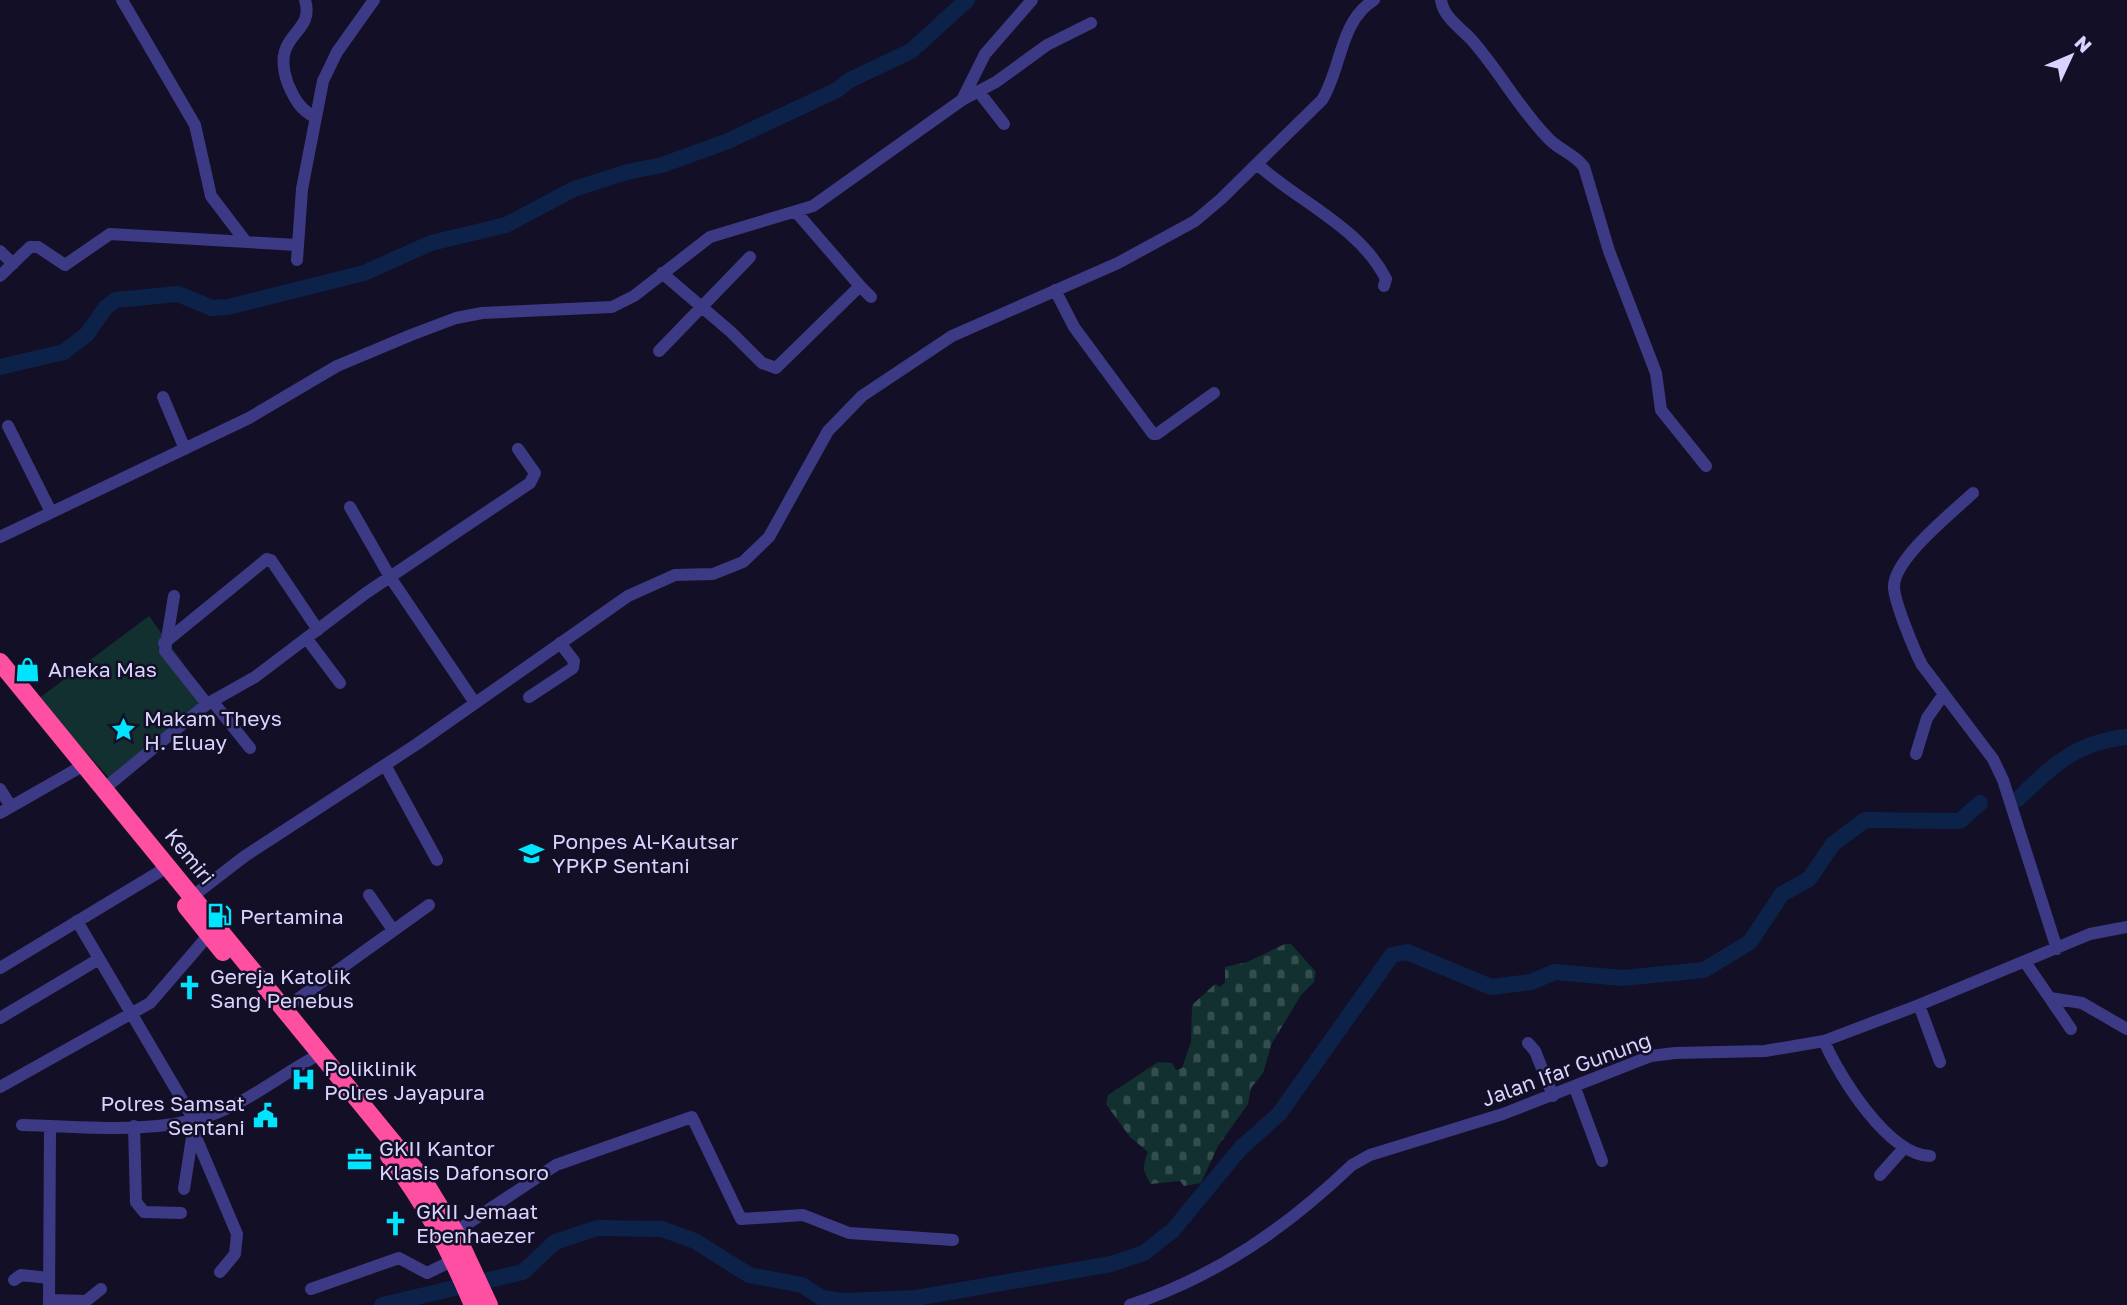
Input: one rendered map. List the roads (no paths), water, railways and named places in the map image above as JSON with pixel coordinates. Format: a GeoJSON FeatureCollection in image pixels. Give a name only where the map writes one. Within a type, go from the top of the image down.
{"type":"FeatureCollection","features":[{"type":"Feature","properties":{"kind":"highway","name":"Kemiri"},"geometry":{"type":"LineString","coordinates":[[0,662],[80,768],[105,788],[164,869],[193,896],[213,930]]}},
{"type":"Feature","properties":{"kind":"highway","name":"Kemiri"},"geometry":{"type":"LineString","coordinates":[[0,677],[164,869],[416,1181]]}},
{"type":"Feature","properties":{"kind":"highway","name":"Kemiri"},"geometry":{"type":"LineString","coordinates":[[236,958],[284,1009],[315,1057]]}},
{"type":"Feature","properties":{"kind":"highway"},"geometry":{"type":"LineString","coordinates":[[416,1181],[455,1231],[459,1261]]}},
{"type":"Feature","properties":{"kind":"highway"},"geometry":{"type":"LineString","coordinates":[[416,1181],[483,1304]]}},
{"type":"Feature","properties":{"kind":"street"},"geometry":{"type":"LineString","coordinates":[[122,0],[195,125],[211,196],[246,242]]}},
{"type":"Feature","properties":{"kind":"street"},"geometry":{"type":"LineString","coordinates":[[305,0],[309,10],[306,23],[291,35],[282,61],[295,99],[315,117]]}},
{"type":"Feature","properties":{"kind":"street"},"geometry":{"type":"LineString","coordinates":[[297,260],[302,189],[315,117],[331,61],[374,0]]}},
{"type":"Feature","properties":{"kind":"street"},"geometry":{"type":"LineString","coordinates":[[962,100],[985,54],[1032,0]]}},
{"type":"Feature","properties":{"kind":"street"},"geometry":{"type":"LineString","coordinates":[[193,896],[245,856],[385,765],[608,609],[662,579],[680,574],[723,572],[743,562],[763,545],[828,431],[862,396],[952,335],[1118,263],[1195,221],[1322,100],[1332,84],[1349,28],[1359,12],[1374,0]]}},
{"type":"Feature","properties":{"kind":"street"},"geometry":{"type":"LineString","coordinates":[[1441,0],[1446,13],[1482,52],[1540,129],[1554,144],[1577,157],[1584,167],[1609,251],[1656,373],[1661,410],[1706,466]]}},
{"type":"Feature","properties":{"kind":"street"},"geometry":{"type":"LineString","coordinates":[[0,537],[279,402],[337,366],[435,325],[482,313],[612,307],[634,296],[662,273],[722,232],[797,213],[827,197],[962,100],[979,92],[1046,45],[1091,23]]}},
{"type":"Feature","properties":{"kind":"street"},"geometry":{"type":"LineString","coordinates":[[979,92],[1004,124]]}},
{"type":"Feature","properties":{"kind":"street"},"geometry":{"type":"LineString","coordinates":[[1257,164],[1365,248],[1386,279],[1384,286]]}},
{"type":"Feature","properties":{"kind":"street"},"geometry":{"type":"LineString","coordinates":[[797,213],[871,297]]}},
{"type":"Feature","properties":{"kind":"street"},"geometry":{"type":"LineString","coordinates":[[0,276],[34,246],[67,264],[102,236],[110,234],[297,244]]}},
{"type":"Feature","properties":{"kind":"street"},"geometry":{"type":"LineString","coordinates":[[0,251],[13,264]]}},
{"type":"Feature","properties":{"kind":"street"},"geometry":{"type":"LineString","coordinates":[[659,351],[750,257]]}},
{"type":"Feature","properties":{"kind":"street"},"geometry":{"type":"LineString","coordinates":[[662,273],[766,366],[776,368],[860,286]]}},
{"type":"Feature","properties":{"kind":"street"},"geometry":{"type":"LineString","coordinates":[[1055,290],[1074,327],[1153,434],[1157,434],[1214,393]]}},
{"type":"Feature","properties":{"kind":"street"},"geometry":{"type":"LineString","coordinates":[[163,397],[185,449]]}},
{"type":"Feature","properties":{"kind":"street"},"geometry":{"type":"LineString","coordinates":[[8,425],[51,512]]}},
{"type":"Feature","properties":{"kind":"street"},"geometry":{"type":"LineString","coordinates":[[105,788],[210,703],[255,677],[390,577],[534,479],[535,473],[518,449]]}},
{"type":"Feature","properties":{"kind":"street"},"geometry":{"type":"LineString","coordinates":[[1973,493],[1903,561],[1894,588],[1913,647],[1993,759],[2003,780],[2057,949]]}},
{"type":"Feature","properties":{"kind":"street"},"geometry":{"type":"LineString","coordinates":[[350,507],[390,577],[475,703]]}},
{"type":"Feature","properties":{"kind":"street"},"geometry":{"type":"LineString","coordinates":[[164,643],[267,559],[271,560],[318,630]]}},
{"type":"Feature","properties":{"kind":"street"},"geometry":{"type":"LineString","coordinates":[[174,596],[164,643],[165,652],[250,748]]}},
{"type":"Feature","properties":{"kind":"street"},"geometry":{"type":"LineString","coordinates":[[307,639],[340,683]]}},
{"type":"Feature","properties":{"kind":"street"},"geometry":{"type":"LineString","coordinates":[[529,697],[573,668],[574,661],[560,643]]}},
{"type":"Feature","properties":{"kind":"street"},"geometry":{"type":"LineString","coordinates":[[1916,754],[1927,718],[1944,694]]}},
{"type":"Feature","properties":{"kind":"street"},"geometry":{"type":"LineString","coordinates":[[385,765],[437,860]]}},
{"type":"Feature","properties":{"kind":"street"},"geometry":{"type":"LineString","coordinates":[[0,789],[6,810],[80,768]]}},
{"type":"Feature","properties":{"kind":"street"},"geometry":{"type":"LineString","coordinates":[[0,968],[164,869]]}},
{"type":"Feature","properties":{"kind":"street"},"geometry":{"type":"LineString","coordinates":[[369,895],[393,930]]}},
{"type":"Feature","properties":{"kind":"street"},"geometry":{"type":"LineString","coordinates":[[284,1009],[429,905]]}},
{"type":"Feature","properties":{"kind":"street"},"geometry":{"type":"LineString","coordinates":[[77,921],[192,1124],[237,1234],[235,1254],[220,1272]]}},
{"type":"Feature","properties":{"kind":"street","name":"Jalan Ifar Gunung"},"geometry":{"type":"LineString","coordinates":[[1130,1305],[1163,1300],[1233,1261],[1359,1160],[1553,1096],[1651,1056],[1765,1051],[1824,1041],[2091,934],[2127,927]]}},
{"type":"Feature","properties":{"kind":"street"},"geometry":{"type":"LineString","coordinates":[[0,1087],[157,998],[213,930]]}},
{"type":"Feature","properties":{"kind":"street"},"geometry":{"type":"LineString","coordinates":[[0,1018],[99,960]]}},
{"type":"Feature","properties":{"kind":"street"},"geometry":{"type":"LineString","coordinates":[[2025,962],[2071,1029]]}},
{"type":"Feature","properties":{"kind":"street"},"geometry":{"type":"LineString","coordinates":[[2050,998],[2082,1003],[2127,1029]]}},
{"type":"Feature","properties":{"kind":"street"},"geometry":{"type":"LineString","coordinates":[[1919,1005],[1940,1062]]}},
{"type":"Feature","properties":{"kind":"street"},"geometry":{"type":"LineString","coordinates":[[1824,1041],[1844,1081],[1904,1148],[1930,1156]]}},
{"type":"Feature","properties":{"kind":"street"},"geometry":{"type":"LineString","coordinates":[[1528,1043],[1535,1051],[1553,1096]]}},
{"type":"Feature","properties":{"kind":"street"},"geometry":{"type":"LineString","coordinates":[[22,1125],[192,1124],[315,1057]]}},
{"type":"Feature","properties":{"kind":"street"},"geometry":{"type":"LineString","coordinates":[[1575,1088],[1602,1161]]}},
{"type":"Feature","properties":{"kind":"street"},"geometry":{"type":"LineString","coordinates":[[455,1231],[556,1165],[692,1117],[741,1219],[803,1215],[849,1233],[953,1240]]}},
{"type":"Feature","properties":{"kind":"street"},"geometry":{"type":"LineString","coordinates":[[184,1189],[192,1124]]}},
{"type":"Feature","properties":{"kind":"street"},"geometry":{"type":"LineString","coordinates":[[50,1126],[49,1302],[86,1301],[101,1289]]}},
{"type":"Feature","properties":{"kind":"street"},"geometry":{"type":"LineString","coordinates":[[134,1126],[136,1202],[144,1212],[181,1213]]}},
{"type":"Feature","properties":{"kind":"street"},"geometry":{"type":"LineString","coordinates":[[1880,1175],[1904,1148]]}},
{"type":"Feature","properties":{"kind":"street"},"geometry":{"type":"LineString","coordinates":[[311,1289],[399,1258],[427,1273],[459,1261]]}},
{"type":"Feature","properties":{"kind":"street"},"geometry":{"type":"LineString","coordinates":[[14,1280],[21,1275],[49,1278]]}},
{"type":"Feature","properties":{"kind":"waterway"},"geometry":{"type":"LineString","coordinates":[[0,367],[64,352],[87,334],[106,307],[116,300],[178,294],[212,308],[228,307],[364,273],[431,243],[506,225],[574,189],[627,172],[662,165],[728,141],[837,90],[850,80],[911,51],[967,0]]}},
{"type":"Feature","properties":{"kind":"waterway"},"geometry":{"type":"LineString","coordinates":[[2018,799],[2054,766],[2079,750],[2093,744],[2127,737]]}},
{"type":"Feature","properties":{"kind":"waterway"},"geometry":{"type":"LineString","coordinates":[[382,1305],[523,1272],[555,1242],[597,1228],[662,1229],[695,1241],[749,1275],[802,1285],[822,1298],[844,1301],[916,1298],[1111,1264],[1144,1253],[1173,1230],[1241,1148],[1279,1114],[1392,955],[1407,952],[1491,987],[1531,982],[1555,972],[1622,978],[1704,970],[1750,942],[1782,894],[1809,879],[1833,844],[1865,820],[1960,821],[1980,803]]}},
{"type":"Feature","properties":{"kind":"place","name":"Aneka Mas"},"geometry":{"type":"Point","coordinates":[28,669]}},
{"type":"Feature","properties":{"kind":"place","name":"Makam Theys H. Eluay"},"geometry":{"type":"Point","coordinates":[124,730]}},
{"type":"Feature","properties":{"kind":"place","name":"Ponpes Al-Kautsar YPKP Sentani"},"geometry":{"type":"Point","coordinates":[532,853]}},
{"type":"Feature","properties":{"kind":"place","name":"Pertamina"},"geometry":{"type":"Point","coordinates":[220,916]}},
{"type":"Feature","properties":{"kind":"place","name":"Gereja Katolik Sang Penebus"},"geometry":{"type":"Point","coordinates":[190,988]}},
{"type":"Feature","properties":{"kind":"place","name":"Poliklinik Polres Jayapura"},"geometry":{"type":"Point","coordinates":[304,1080]}},
{"type":"Feature","properties":{"kind":"place","name":"Polres Samsat Sentani"},"geometry":{"type":"Point","coordinates":[265,1115]}},
{"type":"Feature","properties":{"kind":"place","name":"GKII Kantor Klasis Dafonsoro"},"geometry":{"type":"Point","coordinates":[359,1160]}},
{"type":"Feature","properties":{"kind":"place","name":"GKII Jemaat Ebenhaezer"},"geometry":{"type":"Point","coordinates":[396,1223]}}]}
